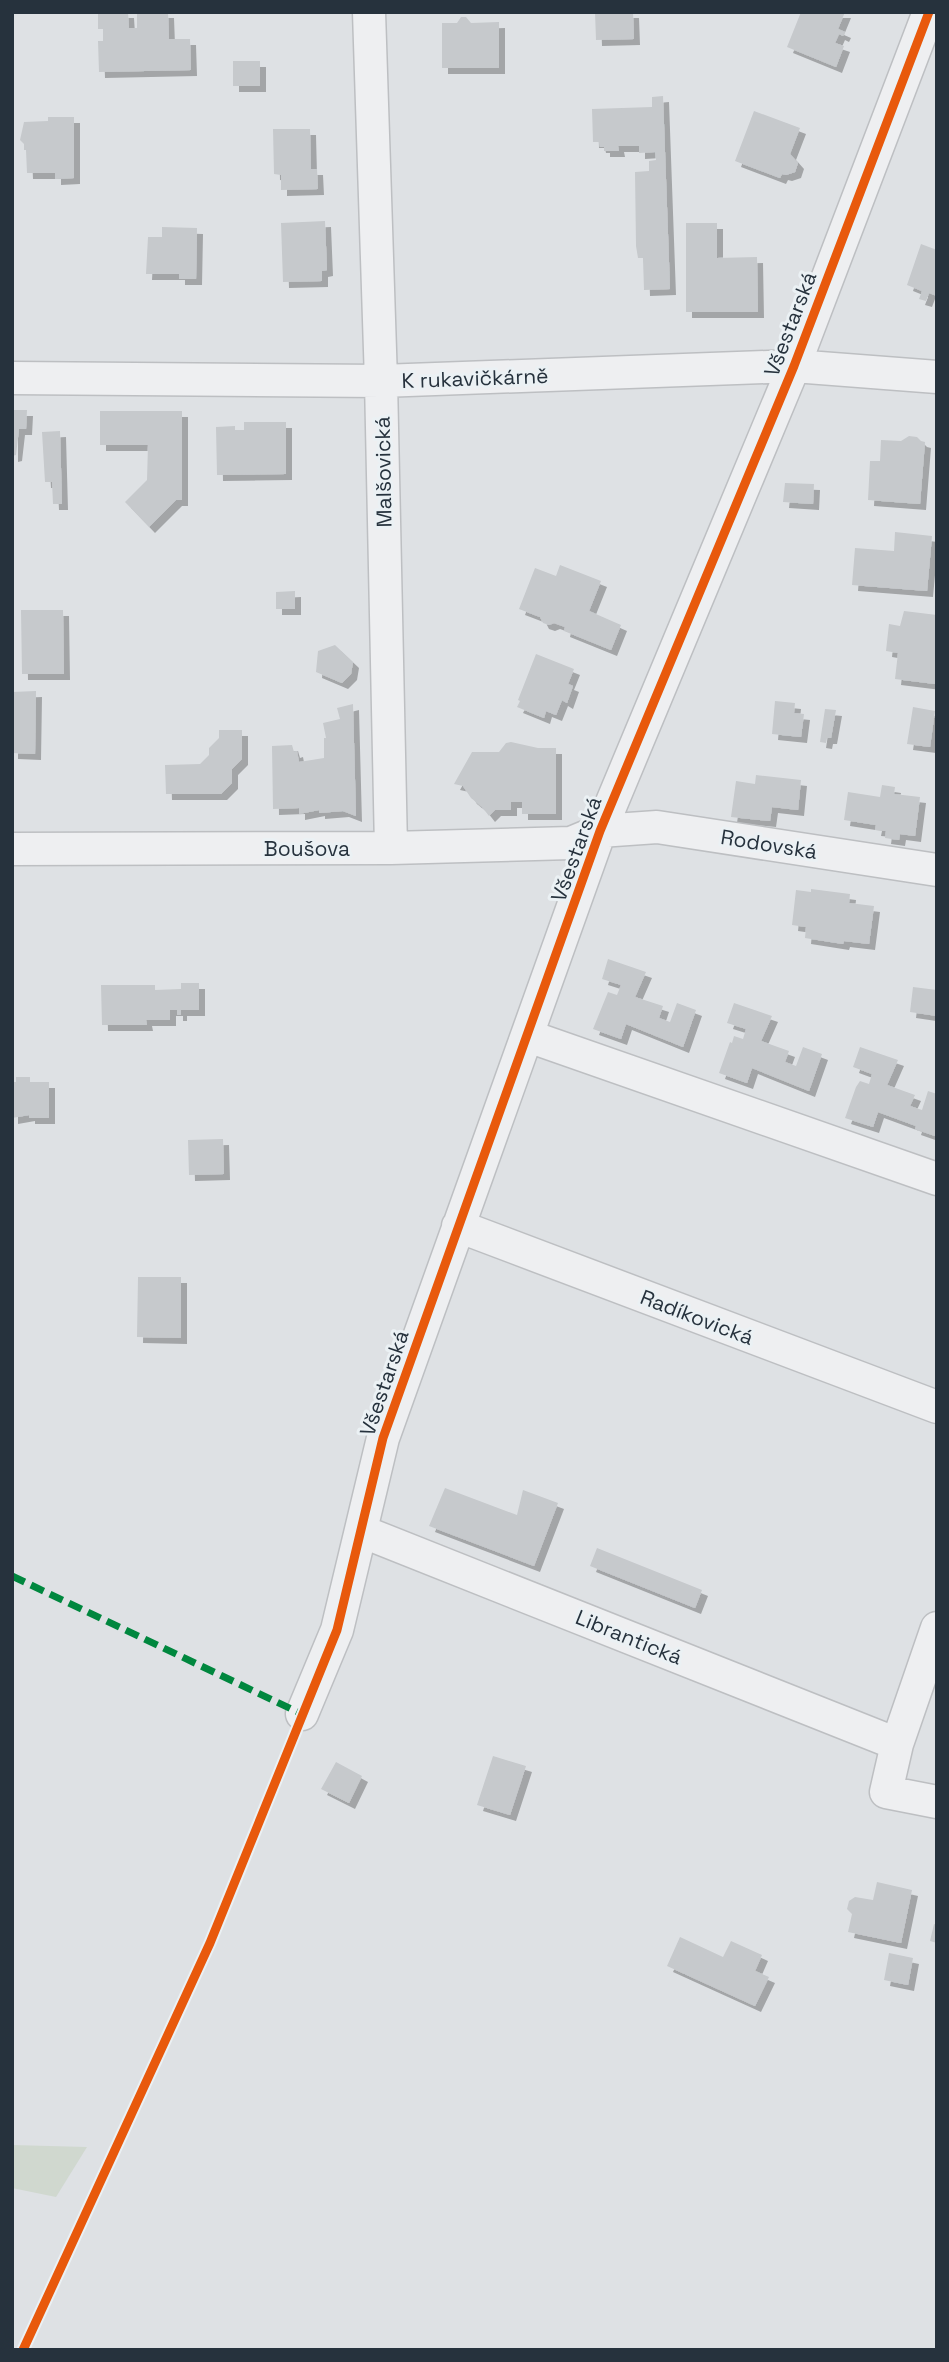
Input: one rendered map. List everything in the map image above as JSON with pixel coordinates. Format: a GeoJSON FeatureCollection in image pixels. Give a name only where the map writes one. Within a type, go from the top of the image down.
{"type":"FeatureCollection","features":[{"type":"Feature","properties":{"kind":"street","name":"Malšovická"},"geometry":{"type":"LineString","coordinates":[[369,12],[381,381],[391,848]]}},
{"type":"Feature","properties":{"kind":"street","name":"Všestarská"},"geometry":{"type":"LineString","coordinates":[[302,1714],[337,1630],[383,1438],[600,831],[794,366],[929,12]]}},
{"type":"Feature","properties":{"kind":"street","name":"K rukavičkárně"},"geometry":{"type":"LineString","coordinates":[[12,378],[381,381],[794,366],[937,377]]}},
{"type":"Feature","properties":{"kind":"street","name":"Rodovská"},"geometry":{"type":"LineString","coordinates":[[600,831],[657,827],[937,870]]}},
{"type":"Feature","properties":{"kind":"street","name":"Boušova"},"geometry":{"type":"LineString","coordinates":[[12,849],[391,848],[571,843],[600,831]]}},
{"type":"Feature","properties":{"kind":"street"},"geometry":{"type":"LineString","coordinates":[[528,1036],[937,1179]]}},
{"type":"Feature","properties":{"kind":"street","name":"Radíkovická"},"geometry":{"type":"LineString","coordinates":[[458,1226],[937,1407]]}},
{"type":"Feature","properties":{"kind":"street","name":"Librantická"},"geometry":{"type":"LineString","coordinates":[[361,1531],[897,1744]]}},
{"type":"Feature","properties":{"kind":"street"},"geometry":{"type":"LineString","coordinates":[[937,1628],[897,1744],[886,1792],[937,1802]]}},
{"type":"Feature","properties":{"kind":"shaded area"},"geometry":{"type":"Polygon","coordinates":[[[12,2145],[87,2147],[56,2197],[12,2188],[12,2145]]]}},
{"type":"Feature","properties":{"kind":"building"},"geometry":{"type":"Polygon","coordinates":[[[98,12],[128,12],[129,28],[137,28],[137,12],[168,12],[169,39],[190,39],[191,70],[99,72],[98,41],[103,41],[103,29],[98,29],[98,12]]]}},
{"type":"Feature","properties":{"kind":"building"},"geometry":{"type":"Polygon","coordinates":[[[595,12],[633,12],[634,39],[596,40],[595,12]]]}},
{"type":"Feature","properties":{"kind":"building"},"geometry":{"type":"Polygon","coordinates":[[[801,12],[845,12],[838,29],[845,32],[843,36],[839,34],[835,43],[844,46],[836,67],[787,47],[801,12]]]}},
{"type":"Feature","properties":{"kind":"building"},"geometry":{"type":"Polygon","coordinates":[[[461,17],[466,17],[471,23],[499,22],[499,68],[442,68],[442,23],[457,23],[461,17]]]}},
{"type":"Feature","properties":{"kind":"building"},"geometry":{"type":"Polygon","coordinates":[[[233,61],[260,61],[260,86],[233,86],[233,61]]]}},
{"type":"Feature","properties":{"kind":"building"},"geometry":{"type":"Polygon","coordinates":[[[663,96],[670,289],[644,290],[643,258],[638,258],[636,246],[635,172],[649,171],[649,161],[656,160],[655,152],[639,153],[639,146],[618,146],[619,151],[604,151],[599,142],[593,142],[592,109],[652,107],[652,97],[663,96]]]}},
{"type":"Feature","properties":{"kind":"building"},"geometry":{"type":"Polygon","coordinates":[[[754,111],[800,128],[790,154],[798,163],[795,172],[782,174],[780,178],[735,161],[754,111]]]}},
{"type":"Feature","properties":{"kind":"building"},"geometry":{"type":"Polygon","coordinates":[[[48,117],[74,117],[74,178],[55,179],[55,173],[27,173],[26,150],[20,140],[24,122],[48,121],[48,117]]]}},
{"type":"Feature","properties":{"kind":"building"},"geometry":{"type":"Polygon","coordinates":[[[273,129],[310,129],[311,169],[317,169],[318,189],[281,190],[281,175],[274,174],[273,129]]]}},
{"type":"Feature","properties":{"kind":"building"},"geometry":{"type":"Polygon","coordinates":[[[325,221],[327,270],[322,271],[322,281],[283,282],[281,223],[325,221]]]}},
{"type":"Feature","properties":{"kind":"building"},"geometry":{"type":"Polygon","coordinates":[[[686,223],[717,223],[717,258],[757,257],[758,312],[686,312],[686,223]]]}},
{"type":"Feature","properties":{"kind":"building"},"geometry":{"type":"Polygon","coordinates":[[[162,227],[197,228],[196,279],[179,279],[179,274],[146,274],[148,237],[162,237],[162,227]]]}},
{"type":"Feature","properties":{"kind":"building"},"geometry":{"type":"Polygon","coordinates":[[[921,244],[937,250],[937,296],[929,293],[926,301],[919,299],[922,291],[907,285],[921,244]]]}},
{"type":"Feature","properties":{"kind":"building"},"geometry":{"type":"Polygon","coordinates":[[[12,410],[27,410],[26,429],[19,429],[16,455],[12,456],[12,410]]]}},
{"type":"Feature","properties":{"kind":"building"},"geometry":{"type":"Polygon","coordinates":[[[100,411],[182,411],[182,500],[176,500],[149,527],[125,502],[147,480],[148,445],[100,445],[100,411]]]}},
{"type":"Feature","properties":{"kind":"building"},"geometry":{"type":"Polygon","coordinates":[[[244,422],[286,422],[286,474],[217,475],[216,427],[235,426],[235,430],[244,430],[244,422]]]}},
{"type":"Feature","properties":{"kind":"building"},"geometry":{"type":"Polygon","coordinates":[[[60,431],[62,504],[53,504],[52,482],[45,482],[42,432],[60,431]]]}},
{"type":"Feature","properties":{"kind":"building"},"geometry":{"type":"Polygon","coordinates":[[[909,436],[925,442],[920,504],[868,500],[870,461],[880,461],[881,440],[901,441],[909,436]]]}},
{"type":"Feature","properties":{"kind":"building"},"geometry":{"type":"Polygon","coordinates":[[[785,483],[814,484],[813,504],[783,502],[785,483]]]}},
{"type":"Feature","properties":{"kind":"building"},"geometry":{"type":"Polygon","coordinates":[[[895,532],[932,536],[927,591],[852,585],[855,548],[894,551],[895,532]]]}},
{"type":"Feature","properties":{"kind":"building"},"geometry":{"type":"Polygon","coordinates":[[[560,565],[601,581],[589,611],[621,625],[611,650],[564,631],[565,627],[543,623],[540,617],[519,609],[535,568],[556,576],[560,565]]]}},
{"type":"Feature","properties":{"kind":"building"},"geometry":{"type":"Polygon","coordinates":[[[295,591],[295,609],[276,609],[276,592],[295,591]]]}},
{"type":"Feature","properties":{"kind":"building"},"geometry":{"type":"Polygon","coordinates":[[[21,610],[63,610],[64,674],[22,674],[21,610]]]}},
{"type":"Feature","properties":{"kind":"building"},"geometry":{"type":"Polygon","coordinates":[[[904,611],[937,615],[935,684],[895,679],[898,653],[886,651],[889,624],[900,626],[904,611]]]}},
{"type":"Feature","properties":{"kind":"building"},"geometry":{"type":"Polygon","coordinates":[[[335,645],[353,662],[351,674],[342,683],[316,672],[318,651],[335,645]]]}},
{"type":"Feature","properties":{"kind":"building"},"geometry":{"type":"Polygon","coordinates":[[[536,654],[574,669],[568,684],[573,686],[567,703],[562,700],[556,715],[546,711],[544,718],[517,707],[536,654]]]}},
{"type":"Feature","properties":{"kind":"building"},"geometry":{"type":"Polygon","coordinates":[[[36,691],[35,754],[12,753],[12,692],[36,691]]]}},
{"type":"Feature","properties":{"kind":"building"},"geometry":{"type":"Polygon","coordinates":[[[775,701],[795,703],[794,713],[804,714],[801,737],[772,734],[775,701]]]}},
{"type":"Feature","properties":{"kind":"building"},"geometry":{"type":"Polygon","coordinates":[[[353,704],[356,816],[343,811],[319,813],[319,810],[299,814],[299,808],[273,809],[272,746],[292,745],[294,752],[297,751],[299,762],[324,758],[326,738],[323,723],[340,719],[337,708],[353,704]]]}},
{"type":"Feature","properties":{"kind":"building"},"geometry":{"type":"Polygon","coordinates":[[[913,707],[935,711],[930,747],[907,744],[913,707]]]}},
{"type":"Feature","properties":{"kind":"building"},"geometry":{"type":"Polygon","coordinates":[[[825,709],[836,710],[831,738],[827,738],[826,743],[820,742],[825,709]]]}},
{"type":"Feature","properties":{"kind":"building"},"geometry":{"type":"Polygon","coordinates":[[[219,730],[242,730],[242,759],[232,769],[232,783],[221,794],[166,794],[165,765],[200,764],[209,755],[209,748],[219,738],[219,730]]]}},
{"type":"Feature","properties":{"kind":"building"},"geometry":{"type":"Polygon","coordinates":[[[506,743],[538,748],[556,748],[556,814],[522,814],[522,802],[511,802],[511,810],[495,810],[489,816],[463,786],[454,784],[472,752],[499,752],[506,743]]]}},
{"type":"Feature","properties":{"kind":"building"},"geometry":{"type":"Polygon","coordinates":[[[756,775],[801,780],[798,810],[772,807],[770,821],[731,817],[736,781],[755,784],[756,775]]]}},
{"type":"Feature","properties":{"kind":"building"},"geometry":{"type":"Polygon","coordinates":[[[882,785],[895,787],[894,794],[920,797],[915,836],[900,834],[899,840],[885,838],[886,831],[875,830],[876,825],[844,820],[848,792],[880,797],[882,785]]]}},
{"type":"Feature","properties":{"kind":"building"},"geometry":{"type":"Polygon","coordinates":[[[811,889],[850,894],[849,903],[874,906],[869,944],[844,941],[843,944],[805,938],[806,927],[792,925],[796,890],[811,892],[811,889]]]}},
{"type":"Feature","properties":{"kind":"building"},"geometry":{"type":"Polygon","coordinates":[[[608,959],[646,972],[635,997],[663,1006],[659,1018],[670,1022],[677,1003],[696,1010],[683,1047],[626,1024],[621,1039],[593,1029],[608,992],[617,995],[621,985],[602,979],[608,959]]]}},
{"type":"Feature","properties":{"kind":"building"},"geometry":{"type":"Polygon","coordinates":[[[181,983],[199,983],[199,1010],[181,1010],[181,1015],[177,1015],[177,1010],[170,1010],[170,1020],[146,1020],[147,1025],[102,1025],[101,985],[155,985],[155,990],[181,989],[181,983]]]}},
{"type":"Feature","properties":{"kind":"building"},"geometry":{"type":"Polygon","coordinates":[[[913,987],[937,990],[937,1016],[910,1012],[913,987]]]}},
{"type":"Feature","properties":{"kind":"building"},"geometry":{"type":"Polygon","coordinates":[[[734,1003],[772,1016],[761,1041],[789,1051],[785,1062],[796,1066],[803,1047],[822,1054],[809,1091],[752,1068],[747,1083],[719,1073],[730,1042],[732,1043],[734,1036],[743,1039],[746,1029],[727,1023],[734,1003]]]}},
{"type":"Feature","properties":{"kind":"building"},"geometry":{"type":"Polygon","coordinates":[[[860,1047],[898,1060],[887,1085],[915,1095],[910,1106],[922,1110],[928,1091],[937,1094],[935,1136],[878,1112],[873,1127],[845,1118],[856,1087],[860,1081],[869,1084],[872,1074],[853,1067],[860,1047]]]}},
{"type":"Feature","properties":{"kind":"building"},"geometry":{"type":"Polygon","coordinates":[[[16,1077],[30,1077],[30,1082],[49,1082],[49,1118],[29,1118],[29,1115],[12,1118],[12,1082],[16,1082],[16,1077]]]}},
{"type":"Feature","properties":{"kind":"building"},"geometry":{"type":"Polygon","coordinates":[[[223,1139],[224,1174],[189,1175],[188,1140],[223,1139]]]}},
{"type":"Feature","properties":{"kind":"building"},"geometry":{"type":"Polygon","coordinates":[[[138,1277],[181,1277],[181,1338],[137,1337],[138,1277]]]}},
{"type":"Feature","properties":{"kind":"building"},"geometry":{"type":"Polygon","coordinates":[[[445,1488],[517,1515],[523,1490],[558,1503],[534,1566],[429,1526],[445,1488]]]}},
{"type":"Feature","properties":{"kind":"building"},"geometry":{"type":"Polygon","coordinates":[[[597,1548],[702,1590],[695,1608],[590,1566],[597,1548]]]}},
{"type":"Feature","properties":{"kind":"building"},"geometry":{"type":"Polygon","coordinates":[[[493,1756],[526,1766],[510,1815],[477,1805],[493,1756]]]}},
{"type":"Feature","properties":{"kind":"building"},"geometry":{"type":"Polygon","coordinates":[[[336,1762],[362,1776],[349,1803],[321,1789],[336,1762]]]}},
{"type":"Feature","properties":{"kind":"building"},"geometry":{"type":"Polygon","coordinates":[[[877,1882],[912,1890],[901,1943],[848,1932],[852,1914],[847,1909],[849,1901],[855,1897],[873,1900],[877,1882]]]}},
{"type":"Feature","properties":{"kind":"building"},"geometry":{"type":"Polygon","coordinates":[[[934,1924],[937,1925],[937,1943],[930,1941],[934,1924]]]}},
{"type":"Feature","properties":{"kind":"building"},"geometry":{"type":"Polygon","coordinates":[[[680,1937],[723,1957],[731,1941],[762,1955],[755,1971],[769,1977],[755,2006],[667,1966],[680,1937]]]}},
{"type":"Feature","properties":{"kind":"building"},"geometry":{"type":"Polygon","coordinates":[[[889,1953],[913,1958],[908,1985],[884,1980],[889,1953]]]}},
{"type":"Feature","properties":{"kind":"marked path"},"geometry":{"type":"LineString","coordinates":[[12,1576],[302,1714],[299,1722]]}},
{"type":"Feature","properties":{"kind":"cycle path"},"geometry":{"type":"LineString","coordinates":[[23,2350],[210,1943],[337,1630],[383,1438],[600,831],[794,366],[929,12]]}}]}
